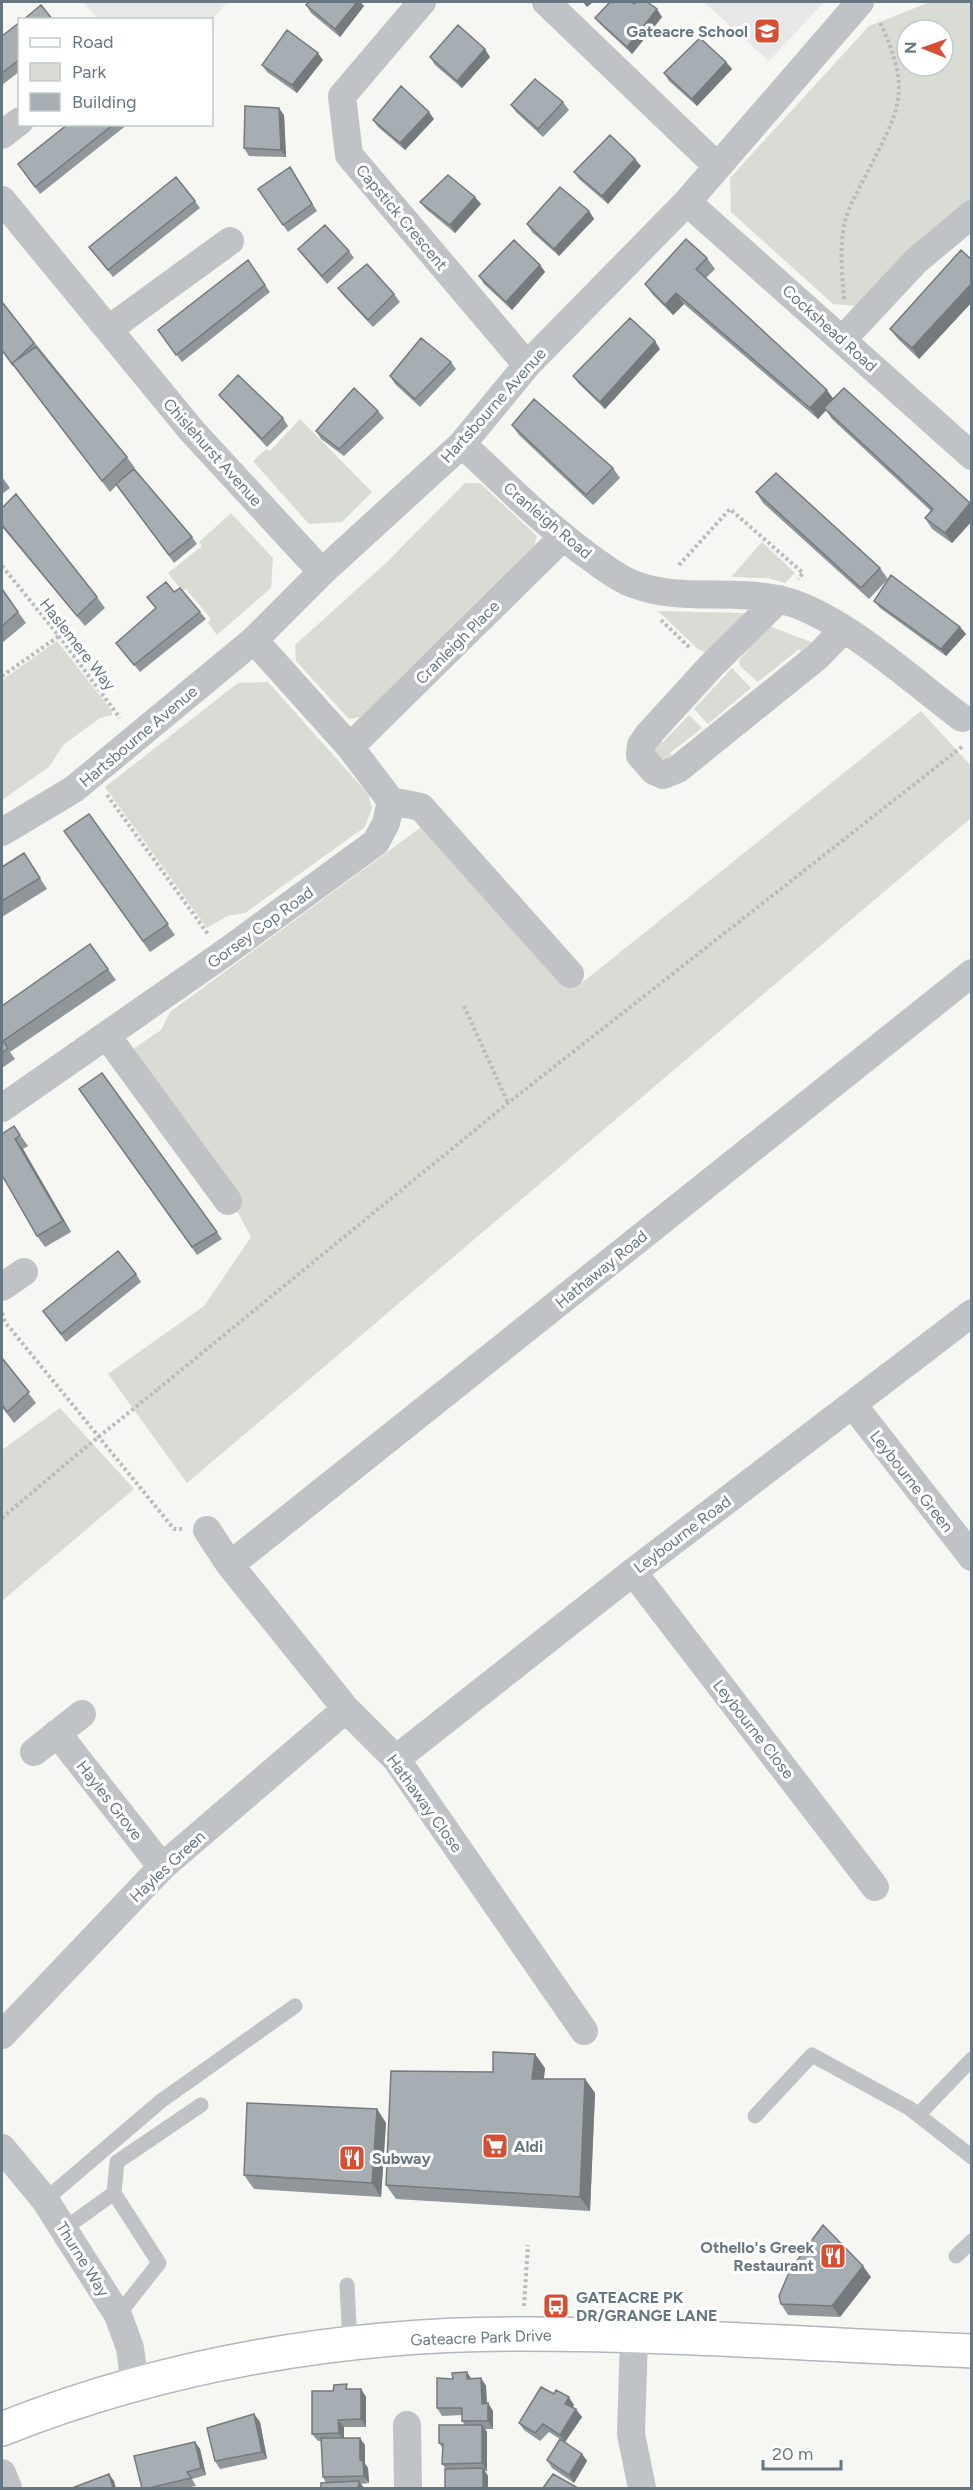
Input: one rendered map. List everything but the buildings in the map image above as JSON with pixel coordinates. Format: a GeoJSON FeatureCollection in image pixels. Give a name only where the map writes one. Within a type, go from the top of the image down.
{"type":"FeatureCollection","features":[{"type":"Feature","properties":{"kind":"street","name":"Capstick Crescent"},"geometry":{"type":"LineString","coordinates":[[422,2],[342,96],[349,155],[527,365]]}},
{"type":"Feature","properties":{"kind":"street"},"geometry":{"type":"LineString","coordinates":[[546,2],[717,166]]}},
{"type":"Feature","properties":{"kind":"street","name":"Hartsbourne Avenue"},"geometry":{"type":"LineString","coordinates":[[2,832],[92,775],[255,640],[322,572],[462,444],[527,365],[687,202],[717,166],[868,7]]}},
{"type":"Feature","properties":{"kind":"street"},"geometry":{"type":"LineString","coordinates":[[2,135],[18,123]]}},
{"type":"Feature","properties":{"kind":"street","name":"Chislehurst Avenue"},"geometry":{"type":"LineString","coordinates":[[2,200],[192,431],[322,572]]}},
{"type":"Feature","properties":{"kind":"street","name":"Cockshead Road"},"geometry":{"type":"LineString","coordinates":[[687,202],[972,456]]}},
{"type":"Feature","properties":{"kind":"street"},"geometry":{"type":"LineString","coordinates":[[843,339],[916,261],[972,214]]}},
{"type":"Feature","properties":{"kind":"street"},"geometry":{"type":"LineString","coordinates":[[109,329],[230,241]]}},
{"type":"Feature","properties":{"kind":"street","name":"Cranleigh Road"},"geometry":{"type":"LineString","coordinates":[[462,444],[563,537],[616,576],[643,587],[676,594],[732,594],[779,599],[816,612],[844,629],[967,728]]}},
{"type":"Feature","properties":{"kind":"street","name":"Cranleigh Place"},"geometry":{"type":"LineString","coordinates":[[350,747],[563,537]]}},
{"type":"Feature","properties":{"kind":"street"},"geometry":{"type":"LineString","coordinates":[[779,599],[711,666],[648,735],[641,745],[640,755],[654,771],[663,775],[678,769],[818,656],[844,629]]}},
{"type":"Feature","properties":{"kind":"street"},"geometry":{"type":"LineString","coordinates":[[255,640],[350,747],[391,801],[421,807],[570,974]]}},
{"type":"Feature","properties":{"kind":"street","name":"Gorsey Cop Road"},"geometry":{"type":"LineString","coordinates":[[2,1108],[223,954],[376,842],[386,823],[391,801]]}},
{"type":"Feature","properties":{"kind":"street","name":"Hathaway Road"},"geometry":{"type":"LineString","coordinates":[[230,1565],[972,973]]}},
{"type":"Feature","properties":{"kind":"street"},"geometry":{"type":"LineString","coordinates":[[107,1036],[228,1201]]}},
{"type":"Feature","properties":{"kind":"street","name":"Leybourne Road"},"geometry":{"type":"LineString","coordinates":[[396,1758],[633,1572],[972,1313]]}},
{"type":"Feature","properties":{"kind":"street","name":"Leybourne Green"},"geometry":{"type":"LineString","coordinates":[[853,1405],[972,1557]]}},
{"type":"Feature","properties":{"kind":"street","name":"Hathaway Close"},"geometry":{"type":"LineString","coordinates":[[207,1530],[230,1565],[346,1709],[396,1758],[584,2031]]}},
{"type":"Feature","properties":{"kind":"street","name":"Leybourne Close"},"geometry":{"type":"LineString","coordinates":[[633,1572],[875,1887]]}},
{"type":"Feature","properties":{"kind":"street","name":"Hayles Green"},"geometry":{"type":"LineString","coordinates":[[2,2035],[162,1867],[346,1709]]}},
{"type":"Feature","properties":{"kind":"street"},"geometry":{"type":"LineString","coordinates":[[34,1752],[82,1714]]}},
{"type":"Feature","properties":{"kind":"street","name":"Hayles Grove"},"geometry":{"type":"LineString","coordinates":[[57,1733],[162,1867]]}},
{"type":"Feature","properties":{"kind":"street","name":"Thurne Way"},"geometry":{"type":"LineString","coordinates":[[2,2148],[45,2200],[117,2314],[130,2348],[135,2385]]}},
{"type":"Feature","properties":{"kind":"street","name":"Gateacre Park Drive"},"geometry":{"type":"LineString","coordinates":[[2,2429],[135,2385],[244,2359],[350,2344],[522,2334],[972,2351]]}},
{"type":"Feature","properties":{"kind":"street"},"geometry":{"type":"LineString","coordinates":[[634,2337],[631,2434],[642,2488]]}},
{"type":"Feature","properties":{"kind":"street"},"geometry":{"type":"LineString","coordinates":[[407,2425],[408,2488]]}},
{"type":"Feature","properties":{"kind":"street"},"geometry":{"type":"LineString","coordinates":[[2,2473],[8,2488]]}},
{"type":"Feature","properties":{"kind":"lane"},"geometry":{"type":"LineString","coordinates":[[45,2200],[161,2102],[295,2006]]}},
{"type":"Feature","properties":{"kind":"lane"},"geometry":{"type":"LineString","coordinates":[[755,2116],[812,2055],[918,2115],[972,2157]]}},
{"type":"Feature","properties":{"kind":"lane"},"geometry":{"type":"LineString","coordinates":[[918,2115],[972,2059]]}},
{"type":"Feature","properties":{"kind":"lane"},"geometry":{"type":"LineString","coordinates":[[117,2314],[159,2263],[114,2193],[117,2162],[201,2105]]}},
{"type":"Feature","properties":{"kind":"lane"},"geometry":{"type":"LineString","coordinates":[[64,2229],[114,2193]]}},
{"type":"Feature","properties":{"kind":"lane"},"geometry":{"type":"LineString","coordinates":[[956,2256],[972,2241]]}},
{"type":"Feature","properties":{"kind":"lane"},"geometry":{"type":"LineString","coordinates":[[347,2285],[350,2344]]}},
{"type":"Feature","properties":{"kind":"path"},"geometry":{"type":"LineString","coordinates":[[843,339],[841,255],[845,222],[850,207],[893,120],[901,86],[896,56],[868,7]]}},
{"type":"Feature","properties":{"kind":"path","name":"Haslemere Way"},"geometry":{"type":"LineString","coordinates":[[2,566],[59,636],[135,738]]}},
{"type":"Feature","properties":{"kind":"path"},"geometry":{"type":"LineString","coordinates":[[2,676],[59,636]]}},
{"type":"Feature","properties":{"kind":"path"},"geometry":{"type":"LineString","coordinates":[[2,1518],[508,1103],[935,768],[967,728]]}},
{"type":"Feature","properties":{"kind":"path"},"geometry":{"type":"LineString","coordinates":[[92,775],[223,954]]}},
{"type":"Feature","properties":{"kind":"path"},"geometry":{"type":"LineString","coordinates":[[464,1006],[508,1103]]}},
{"type":"Feature","properties":{"kind":"path"},"geometry":{"type":"LineString","coordinates":[[2,1313],[5,1322],[174,1529],[207,1530]]}},
{"type":"Feature","properties":{"kind":"path"},"geometry":{"type":"LineString","coordinates":[[522,2334],[528,2244]]}},
{"type":"Feature","properties":{"kind":"shaded area"},"geometry":{"type":"Polygon","coordinates":[[[83,2],[227,2],[213,19],[97,18],[83,2]]]}},
{"type":"Feature","properties":{"kind":"shaded area","name":"Gateacre School"},"geometry":{"type":"Polygon","coordinates":[[[704,2],[824,2],[769,61],[704,2]]]}},
{"type":"Feature","properties":{"kind":"green space"},"geometry":{"type":"Polygon","coordinates":[[[930,2],[971,2],[971,203],[860,306],[833,304],[731,212],[730,178],[869,26],[930,2]]]}},
{"type":"Feature","properties":{"kind":"green space"},"geometry":{"type":"Polygon","coordinates":[[[300,419],[372,492],[342,522],[309,524],[253,461],[266,449],[270,451],[300,419]]]}},
{"type":"Feature","properties":{"kind":"green space"},"geometry":{"type":"Polygon","coordinates":[[[465,483],[480,483],[537,536],[534,546],[360,717],[349,719],[296,661],[295,645],[386,563],[465,483]]]}},
{"type":"Feature","properties":{"kind":"green space"},"geometry":{"type":"Polygon","coordinates":[[[231,513],[273,558],[271,588],[217,635],[208,623],[211,619],[186,589],[182,591],[168,573],[202,546],[199,542],[231,513]]]}},
{"type":"Feature","properties":{"kind":"green space"},"geometry":{"type":"Polygon","coordinates":[[[762,542],[795,573],[785,583],[768,578],[731,577],[762,542]]]}},
{"type":"Feature","properties":{"kind":"green space"},"geometry":{"type":"Polygon","coordinates":[[[658,611],[743,613],[747,615],[705,652],[698,649],[658,611]]]}},
{"type":"Feature","properties":{"kind":"green space"},"geometry":{"type":"Polygon","coordinates":[[[769,626],[816,644],[806,657],[799,649],[758,682],[740,666],[739,660],[769,626]]]}},
{"type":"Feature","properties":{"kind":"green space"},"geometry":{"type":"Polygon","coordinates":[[[57,641],[112,711],[112,715],[100,718],[63,745],[49,767],[2,800],[2,680],[57,641]]]}},
{"type":"Feature","properties":{"kind":"green space"},"geometry":{"type":"Polygon","coordinates":[[[732,668],[751,688],[708,724],[694,709],[732,668]]]}},
{"type":"Feature","properties":{"kind":"green space"},"geometry":{"type":"Polygon","coordinates":[[[268,682],[368,794],[372,808],[365,827],[245,913],[227,916],[207,928],[105,787],[238,683],[268,682]]]}},
{"type":"Feature","properties":{"kind":"green space"},"geometry":{"type":"Polygon","coordinates":[[[921,711],[971,766],[971,818],[187,1483],[108,1374],[204,1306],[251,1237],[231,1200],[126,1054],[161,1030],[170,1012],[428,822],[567,981],[583,982],[921,711]]]}},
{"type":"Feature","properties":{"kind":"green space"},"geometry":{"type":"Polygon","coordinates":[[[689,715],[702,728],[670,753],[676,761],[669,765],[651,749],[656,736],[663,742],[689,715]]]}},
{"type":"Feature","properties":{"kind":"green space"},"geometry":{"type":"Polygon","coordinates":[[[60,1408],[134,1489],[2,1601],[2,1450],[60,1408]]]}},
{"type":"Feature","properties":{"kind":"place","name":"Gateacre School"},"geometry":{"type":"Point","coordinates":[767,31]}},
{"type":"Feature","properties":{"kind":"place","name":"Aldi"},"geometry":{"type":"Point","coordinates":[495,2146]}},
{"type":"Feature","properties":{"kind":"place","name":"Subway"},"geometry":{"type":"Point","coordinates":[352,2158]}},
{"type":"Feature","properties":{"kind":"place","name":"Othello's Greek Restaurant"},"geometry":{"type":"Point","coordinates":[833,2256]}},
{"type":"Feature","properties":{"kind":"place","name":"GATEACRE PK DR/GRANGE LANE"},"geometry":{"type":"Point","coordinates":[556,2306]}}]}
